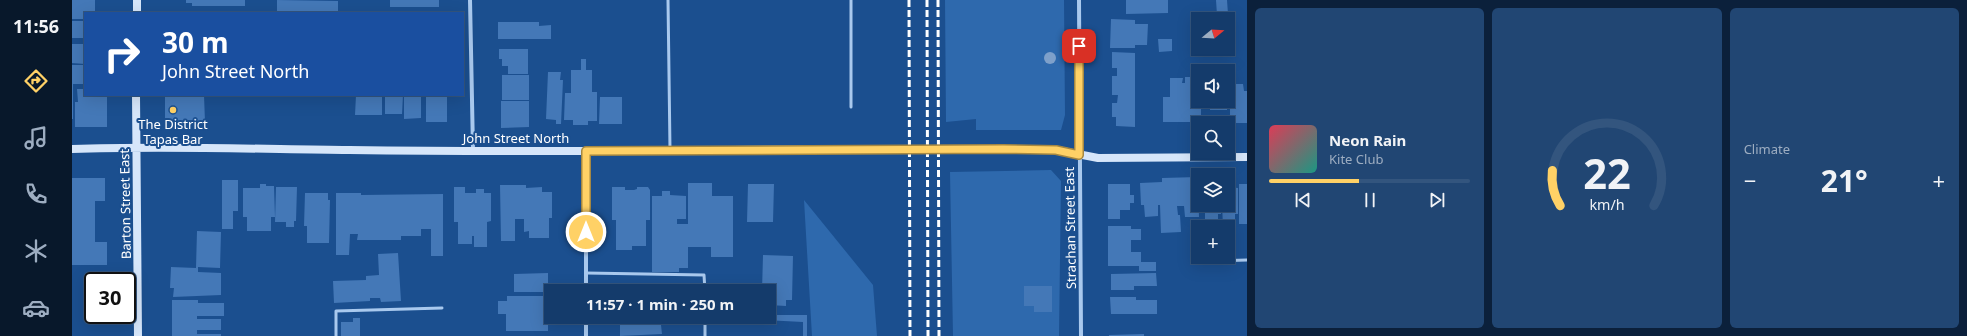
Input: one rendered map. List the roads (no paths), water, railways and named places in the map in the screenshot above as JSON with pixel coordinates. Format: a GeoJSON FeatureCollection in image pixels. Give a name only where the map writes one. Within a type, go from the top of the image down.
{"type":"FeatureCollection","features":[{"type":"Feature","properties":{"kind":"main road"},"geometry":{"type":"LineString","coordinates":[[137,0],[137,12]]}},
{"type":"Feature","properties":{"kind":"main road","name":"Barton Street East"},"geometry":{"type":"LineString","coordinates":[[136,96],[139,273],[138,336]]}},
{"type":"Feature","properties":{"kind":"main road","name":"John Street North"},"geometry":{"type":"LineString","coordinates":[[72,149],[136,147],[670,151],[1003,149],[1056,150],[1098,158],[1247,157]]}},
{"type":"Feature","properties":{"kind":"street"},"geometry":{"type":"LineString","coordinates":[[470,0],[473,150]]}},
{"type":"Feature","properties":{"kind":"street","name":"Strachan Street East"},"geometry":{"type":"LineString","coordinates":[[1079,0],[1081,336]]}},
{"type":"Feature","properties":{"kind":"street"},"geometry":{"type":"LineString","coordinates":[[586,151],[586,284]]}},
{"type":"Feature","properties":{"kind":"street"},"geometry":{"type":"LineString","coordinates":[[586,324],[586,336]]}},
{"type":"Feature","properties":{"kind":"lane"},"geometry":{"type":"LineString","coordinates":[[668,0],[670,151]]}},
{"type":"Feature","properties":{"kind":"lane"},"geometry":{"type":"LineString","coordinates":[[851,0],[851,107]]}},
{"type":"Feature","properties":{"kind":"lane"},"geometry":{"type":"LineString","coordinates":[[1235,261],[1247,260]]}},
{"type":"Feature","properties":{"kind":"lane"},"geometry":{"type":"LineString","coordinates":[[586,273],[704,275],[704,284]]}},
{"type":"Feature","properties":{"kind":"lane"},"geometry":{"type":"LineString","coordinates":[[336,336],[336,311],[442,308]]}},
{"type":"Feature","properties":{"kind":"lane"},"geometry":{"type":"LineString","coordinates":[[705,324],[705,336]]}},
{"type":"Feature","properties":{"kind":"railway"},"geometry":{"type":"LineString","coordinates":[[909,0],[910,336]]}},
{"type":"Feature","properties":{"kind":"railway"},"geometry":{"type":"LineString","coordinates":[[927,0],[928,336]]}},
{"type":"Feature","properties":{"kind":"railway"},"geometry":{"type":"LineString","coordinates":[[938,0],[939,336]]}},
{"type":"Feature","properties":{"kind":"place","name":"The District Tapas Bar"},"geometry":{"type":"Point","coordinates":[173,110]}}]}
